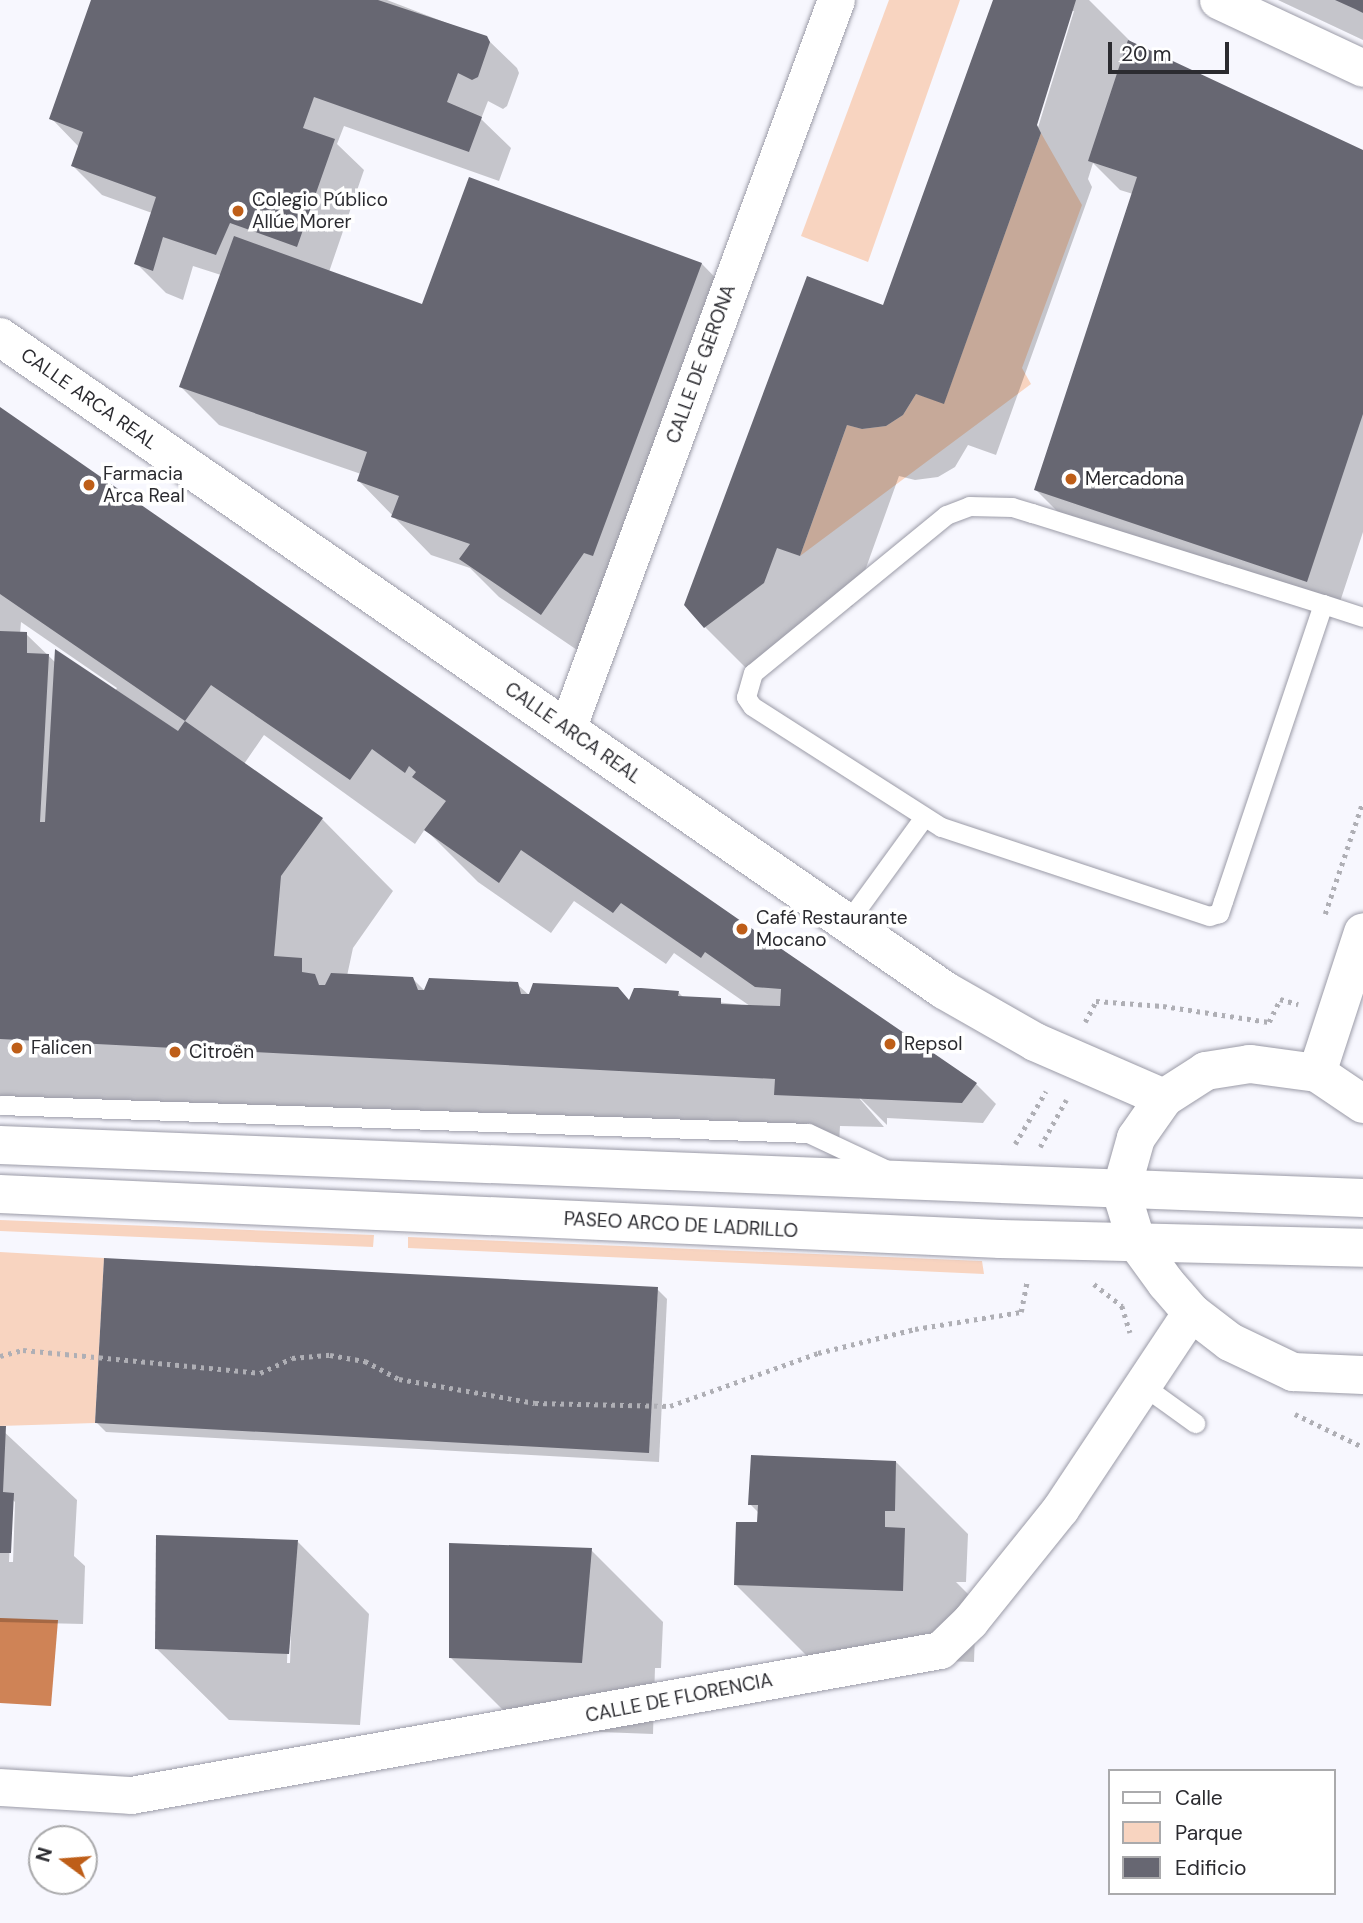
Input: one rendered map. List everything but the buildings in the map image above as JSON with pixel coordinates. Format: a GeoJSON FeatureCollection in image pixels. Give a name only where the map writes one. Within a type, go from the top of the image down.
{"type":"FeatureCollection","features":[{"type":"Feature","properties":{"kind":"main road","name":"CALLE ARCA REAL"},"geometry":{"type":"LineString","coordinates":[[0,337],[944,990],[1035,1042],[1164,1098]]}},
{"type":"Feature","properties":{"kind":"main road"},"geometry":{"type":"LineString","coordinates":[[1317,1073],[1363,932]]}},
{"type":"Feature","properties":{"kind":"main road"},"geometry":{"type":"LineString","coordinates":[[1363,1104],[1317,1073],[1250,1064],[1206,1071],[1164,1098],[1136,1138],[1121,1191],[1137,1244],[1191,1312],[1230,1342],[1363,1405]]}},
{"type":"Feature","properties":{"kind":"main road"},"geometry":{"type":"LineString","coordinates":[[0,1145],[917,1184],[1363,1198]]}},
{"type":"Feature","properties":{"kind":"main road","name":"PASEO ARCO DE LADRILLO"},"geometry":{"type":"LineString","coordinates":[[0,1194],[1137,1244],[1363,1248]]}},
{"type":"Feature","properties":{"kind":"main road"},"geometry":{"type":"LineString","coordinates":[[1293,1372],[1363,1375]]}},
{"type":"Feature","properties":{"kind":"street","name":"CALLE DE GERONA"},"geometry":{"type":"LineString","coordinates":[[567,729],[836,0]]}},
{"type":"Feature","properties":{"kind":"street"},"geometry":{"type":"LineString","coordinates":[[1218,0],[1363,68]]}},
{"type":"Feature","properties":{"kind":"street","name":"CALLE DE FLORENCIA"},"geometry":{"type":"LineString","coordinates":[[0,1787],[131,1795],[940,1650],[970,1621],[1060,1509],[1191,1312]]}},
{"type":"Feature","properties":{"kind":"lane"},"geometry":{"type":"LineString","coordinates":[[1323,604],[1219,913],[1200,915],[941,827],[752,706],[746,683],[753,673],[946,515],[968,506],[1013,507],[1323,604],[1363,617]]}},
{"type":"Feature","properties":{"kind":"lane"},"geometry":{"type":"LineString","coordinates":[[847,923],[924,817]]}},
{"type":"Feature","properties":{"kind":"lane"},"geometry":{"type":"LineString","coordinates":[[0,1105],[808,1133],[917,1184]]}},
{"type":"Feature","properties":{"kind":"lane"},"geometry":{"type":"LineString","coordinates":[[1149,1373],[1195,1423]]}},
{"type":"Feature","properties":{"kind":"path"},"geometry":{"type":"LineString","coordinates":[[0,1356],[23,1350],[260,1373],[292,1358],[330,1354],[365,1361],[399,1379],[535,1403],[670,1406],[818,1353],[915,1329],[1021,1312],[1028,1272]]}},
{"type":"Feature","properties":{"kind":"path"},"geometry":{"type":"LineString","coordinates":[[1082,1281],[1101,1286],[1122,1306],[1134,1344],[1149,1373]]}},
{"type":"Feature","properties":{"kind":"path"},"geometry":{"type":"LineString","coordinates":[[1281,1408],[1363,1447]]}},
{"type":"Feature","properties":{"kind":"green space"},"geometry":{"type":"Polygon","coordinates":[[[889,0],[960,0],[868,262],[801,236],[889,0]]]}},
{"type":"Feature","properties":{"kind":"green space"},"geometry":{"type":"Polygon","coordinates":[[[1041,133],[1082,205],[1022,368],[1031,384],[800,556],[847,425],[862,429],[886,426],[903,415],[916,394],[944,403],[1041,133]]]}},
{"type":"Feature","properties":{"kind":"green space"},"geometry":{"type":"Polygon","coordinates":[[[0,1220],[374,1235],[373,1247],[0,1231],[0,1220]]]}},
{"type":"Feature","properties":{"kind":"green space"},"geometry":{"type":"Polygon","coordinates":[[[408,1237],[982,1261],[984,1274],[408,1248],[408,1237]]]}},
{"type":"Feature","properties":{"kind":"green space"},"geometry":{"type":"Polygon","coordinates":[[[0,1252],[104,1258],[95,1423],[0,1426],[0,1252]]]}},
{"type":"Feature","properties":{"kind":"shaded area"},"geometry":{"type":"Polygon","coordinates":[[[0,1618],[58,1620],[51,1706],[0,1703],[0,1618]]]}},
{"type":"Feature","properties":{"kind":"place","name":"Colegio Público Allúe Morer"},"geometry":{"type":"Point","coordinates":[238,211]}},
{"type":"Feature","properties":{"kind":"place","name":"Mercadona"},"geometry":{"type":"Point","coordinates":[1071,479]}},
{"type":"Feature","properties":{"kind":"place","name":"Farmacia Arca Real"},"geometry":{"type":"Point","coordinates":[89,485]}},
{"type":"Feature","properties":{"kind":"place","name":"Café Restaurante Mocano"},"geometry":{"type":"Point","coordinates":[742,929]}},
{"type":"Feature","properties":{"kind":"place","name":"Repsol"},"geometry":{"type":"Point","coordinates":[890,1044]}},
{"type":"Feature","properties":{"kind":"place","name":"Falicen"},"geometry":{"type":"Point","coordinates":[17,1048]}},
{"type":"Feature","properties":{"kind":"place","name":"Citroën"},"geometry":{"type":"Point","coordinates":[175,1052]}}]}
